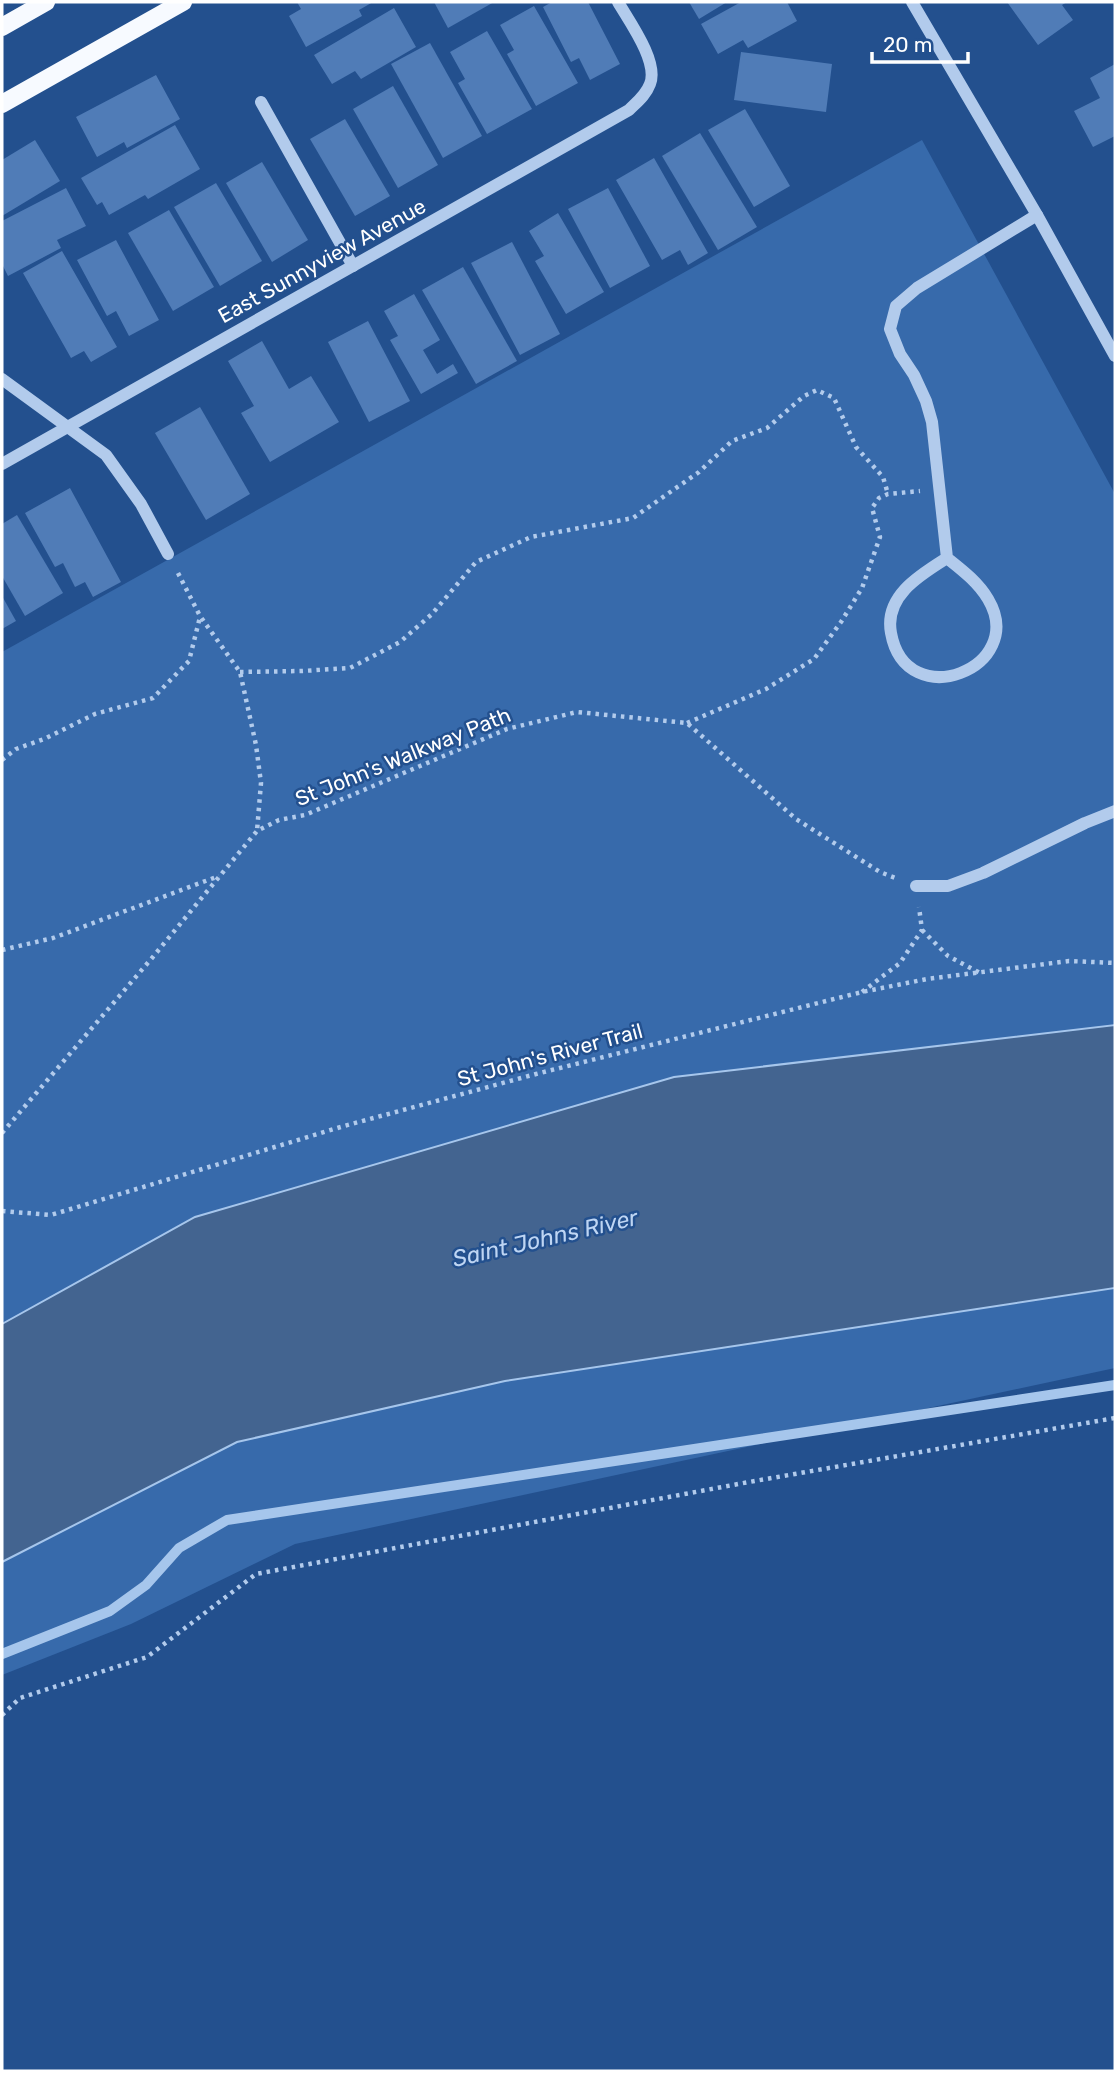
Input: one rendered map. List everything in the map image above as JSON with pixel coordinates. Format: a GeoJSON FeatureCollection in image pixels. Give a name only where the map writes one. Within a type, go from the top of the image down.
{"type":"FeatureCollection","features":[{"type":"Feature","properties":{"kind":"main road"},"geometry":{"type":"LineString","coordinates":[[2,27],[46,2]]}},
{"type":"Feature","properties":{"kind":"main road"},"geometry":{"type":"LineString","coordinates":[[2,104],[183,2]]}},
{"type":"Feature","properties":{"kind":"street","name":"East Sunnyview Avenue"},"geometry":{"type":"LineString","coordinates":[[2,464],[629,110],[644,96],[652,82],[652,72],[642,43],[618,2]]}},
{"type":"Feature","properties":{"kind":"street"},"geometry":{"type":"LineString","coordinates":[[912,2],[1037,215],[1115,356]]}},
{"type":"Feature","properties":{"kind":"street"},"geometry":{"type":"LineString","coordinates":[[261,102],[353,265]]}},
{"type":"Feature","properties":{"kind":"street"},"geometry":{"type":"LineString","coordinates":[[947,558],[919,576],[896,598],[889,623],[893,647],[905,664],[921,675],[941,677],[963,674],[983,661],[994,643],[996,623],[989,601],[971,578],[947,558],[932,422],[926,401],[900,354],[890,329],[896,306],[917,288],[1037,215]]}},
{"type":"Feature","properties":{"kind":"street"},"geometry":{"type":"LineString","coordinates":[[2,379],[106,455],[141,504],[168,554]]}},
{"type":"Feature","properties":{"kind":"street"},"geometry":{"type":"LineString","coordinates":[[916,886],[948,886],[983,873],[1085,822],[1115,811]]}},
{"type":"Feature","properties":{"kind":"path"},"geometry":{"type":"LineString","coordinates":[[168,554],[200,616],[240,672],[350,667],[400,642],[432,614],[476,562],[531,537],[633,518],[699,472],[732,441],[766,428],[804,396],[817,390],[834,398],[856,447],[883,477],[888,494],[939,489]]}},
{"type":"Feature","properties":{"kind":"path","name":"St John's Walkway Path"},"geometry":{"type":"LineString","coordinates":[[2,1133],[257,831],[279,820],[304,816],[507,729],[577,712],[687,723],[766,689],[814,659],[841,622],[862,588],[880,537],[872,508],[879,498],[888,494]]}},
{"type":"Feature","properties":{"kind":"path"},"geometry":{"type":"LineString","coordinates":[[2,760],[16,749],[44,739],[95,714],[153,698],[189,661],[200,616]]}},
{"type":"Feature","properties":{"kind":"path","name":"St John's Walkway Path"},"geometry":{"type":"LineString","coordinates":[[240,672],[256,745],[261,783],[257,831]]}},
{"type":"Feature","properties":{"kind":"path"},"geometry":{"type":"LineString","coordinates":[[687,723],[796,819],[880,872],[916,886],[922,930],[948,956],[980,973]]}},
{"type":"Feature","properties":{"kind":"path"},"geometry":{"type":"LineString","coordinates":[[2,950],[53,938],[219,876]]}},
{"type":"Feature","properties":{"kind":"path"},"geometry":{"type":"LineString","coordinates":[[862,992],[900,963],[922,930]]}},
{"type":"Feature","properties":{"kind":"path","name":"St John's River Trail"},"geometry":{"type":"LineString","coordinates":[[2,1211],[51,1215],[344,1126],[536,1074],[862,992],[927,979],[1069,961],[1115,963]]}},
{"type":"Feature","properties":{"kind":"path"},"geometry":{"type":"LineString","coordinates":[[2,1715],[20,1698],[148,1657],[256,1574],[748,1482],[1115,1418]]}},
{"type":"Feature","properties":{"kind":"shaded area"},"geometry":{"type":"Polygon","coordinates":[[[922,140],[1115,494],[1115,1368],[295,1544],[131,1624],[2,1675],[2,652],[922,140]]]}},
{"type":"Feature","properties":{"kind":"water","name":"Saint Johns River"},"geometry":{"type":"Polygon","coordinates":[[[1115,1025],[1115,1288],[505,1381],[237,1442],[2,1562],[2,1324],[195,1217],[674,1077],[1115,1025]]]}},
{"type":"Feature","properties":{"kind":"building"},"geometry":{"type":"Polygon","coordinates":[[[297,2],[373,2],[359,10],[362,16],[306,47],[289,16],[301,9],[297,2]]]}},
{"type":"Feature","properties":{"kind":"building"},"geometry":{"type":"Polygon","coordinates":[[[434,2],[494,2],[448,28],[434,2]]]}},
{"type":"Feature","properties":{"kind":"building"},"geometry":{"type":"Polygon","coordinates":[[[552,2],[588,2],[620,64],[590,80],[579,58],[571,62],[543,7],[552,2]]]}},
{"type":"Feature","properties":{"kind":"building"},"geometry":{"type":"Polygon","coordinates":[[[689,2],[727,2],[699,19],[689,2]]]}},
{"type":"Feature","properties":{"kind":"building"},"geometry":{"type":"Polygon","coordinates":[[[741,2],[787,2],[797,21],[748,48],[743,40],[718,54],[701,24],[741,2]]]}},
{"type":"Feature","properties":{"kind":"building"},"geometry":{"type":"Polygon","coordinates":[[[1007,2],[1067,2],[1062,5],[1073,20],[1038,45],[1007,2]]]}},
{"type":"Feature","properties":{"kind":"building"},"geometry":{"type":"Polygon","coordinates":[[[534,6],[578,83],[536,106],[507,54],[514,50],[500,25],[534,6]]]}},
{"type":"Feature","properties":{"kind":"building"},"geometry":{"type":"Polygon","coordinates":[[[394,8],[416,47],[361,79],[355,71],[332,84],[314,55],[394,8]]]}},
{"type":"Feature","properties":{"kind":"building"},"geometry":{"type":"Polygon","coordinates":[[[487,31],[532,109],[487,134],[458,83],[465,79],[450,52],[487,31]]]}},
{"type":"Feature","properties":{"kind":"building"},"geometry":{"type":"Polygon","coordinates":[[[430,43],[482,136],[443,158],[391,64],[430,43]]]}},
{"type":"Feature","properties":{"kind":"building"},"geometry":{"type":"Polygon","coordinates":[[[741,52],[832,64],[826,112],[734,100],[741,52]]]}},
{"type":"Feature","properties":{"kind":"building"},"geometry":{"type":"Polygon","coordinates":[[[1115,64],[1115,136],[1093,147],[1074,111],[1100,98],[1090,78],[1115,64]]]}},
{"type":"Feature","properties":{"kind":"building"},"geometry":{"type":"Polygon","coordinates":[[[156,75],[180,119],[127,148],[124,142],[97,157],[76,117],[156,75]]]}},
{"type":"Feature","properties":{"kind":"building"},"geometry":{"type":"Polygon","coordinates":[[[393,86],[438,165],[398,188],[353,109],[393,86]]]}},
{"type":"Feature","properties":{"kind":"building"},"geometry":{"type":"Polygon","coordinates":[[[745,109],[790,186],[754,207],[708,130],[745,109]]]}},
{"type":"Feature","properties":{"kind":"building"},"geometry":{"type":"Polygon","coordinates":[[[345,119],[390,196],[355,216],[310,139],[345,119]]]}},
{"type":"Feature","properties":{"kind":"building"},"geometry":{"type":"Polygon","coordinates":[[[175,125],[200,169],[148,199],[145,195],[109,215],[102,202],[97,205],[81,178],[175,125]]]}},
{"type":"Feature","properties":{"kind":"building"},"geometry":{"type":"Polygon","coordinates":[[[700,133],[757,227],[718,250],[662,156],[700,133]]]}},
{"type":"Feature","properties":{"kind":"building"},"geometry":{"type":"Polygon","coordinates":[[[35,140],[60,181],[2,216],[2,160],[35,140]]]}},
{"type":"Feature","properties":{"kind":"building"},"geometry":{"type":"Polygon","coordinates":[[[654,158],[708,253],[688,265],[680,250],[662,260],[616,180],[654,158]]]}},
{"type":"Feature","properties":{"kind":"building"},"geometry":{"type":"Polygon","coordinates":[[[262,162],[308,240],[272,262],[226,183],[262,162]]]}},
{"type":"Feature","properties":{"kind":"building"},"geometry":{"type":"Polygon","coordinates":[[[216,183],[262,261],[220,286],[174,207],[216,183]]]}},
{"type":"Feature","properties":{"kind":"building"},"geometry":{"type":"Polygon","coordinates":[[[66,188],[86,226],[57,240],[61,248],[8,276],[2,264],[2,221],[66,188]]]}},
{"type":"Feature","properties":{"kind":"building"},"geometry":{"type":"Polygon","coordinates":[[[608,188],[650,266],[610,288],[568,209],[608,188]]]}},
{"type":"Feature","properties":{"kind":"building"},"geometry":{"type":"Polygon","coordinates":[[[169,210],[214,287],[173,311],[128,233],[169,210]]]}},
{"type":"Feature","properties":{"kind":"building"},"geometry":{"type":"Polygon","coordinates":[[[558,213],[604,292],[566,314],[535,261],[544,256],[529,231],[558,213]]]}},
{"type":"Feature","properties":{"kind":"building"},"geometry":{"type":"Polygon","coordinates":[[[116,240],[159,320],[129,336],[116,311],[107,316],[77,260],[116,240]]]}},
{"type":"Feature","properties":{"kind":"building"},"geometry":{"type":"Polygon","coordinates":[[[512,242],[560,334],[520,355],[471,263],[512,242]]]}},
{"type":"Feature","properties":{"kind":"building"},"geometry":{"type":"Polygon","coordinates":[[[62,251],[117,347],[91,362],[84,351],[71,358],[23,273],[62,251]]]}},
{"type":"Feature","properties":{"kind":"building"},"geometry":{"type":"Polygon","coordinates":[[[463,267],[517,361],[476,384],[422,290],[463,267]]]}},
{"type":"Feature","properties":{"kind":"building"},"geometry":{"type":"Polygon","coordinates":[[[414,294],[440,340],[423,350],[437,374],[453,364],[458,373],[421,394],[390,340],[398,336],[384,311],[414,294]]]}},
{"type":"Feature","properties":{"kind":"building"},"geometry":{"type":"Polygon","coordinates":[[[368,321],[410,401],[369,422],[328,342],[368,321]]]}},
{"type":"Feature","properties":{"kind":"building"},"geometry":{"type":"Polygon","coordinates":[[[262,341],[289,389],[311,376],[339,422],[270,462],[241,413],[254,406],[228,361],[262,341]]]}},
{"type":"Feature","properties":{"kind":"building"},"geometry":{"type":"Polygon","coordinates":[[[200,407],[250,494],[206,520],[155,433],[200,407]]]}},
{"type":"Feature","properties":{"kind":"building"},"geometry":{"type":"Polygon","coordinates":[[[70,488],[121,582],[93,597],[85,582],[75,587],[63,563],[55,567],[25,513],[70,488]]]}},
{"type":"Feature","properties":{"kind":"building"},"geometry":{"type":"Polygon","coordinates":[[[17,515],[63,593],[25,616],[2,576],[2,524],[17,515]]]}},
{"type":"Feature","properties":{"kind":"building"},"geometry":{"type":"Polygon","coordinates":[[[2,596],[16,621],[2,629],[2,596]]]}},
{"type":"Feature","properties":{"kind":"waterway"},"geometry":{"type":"LineString","coordinates":[[2,1654],[110,1611],[146,1585],[179,1548],[227,1520],[1115,1385]]}}]}
